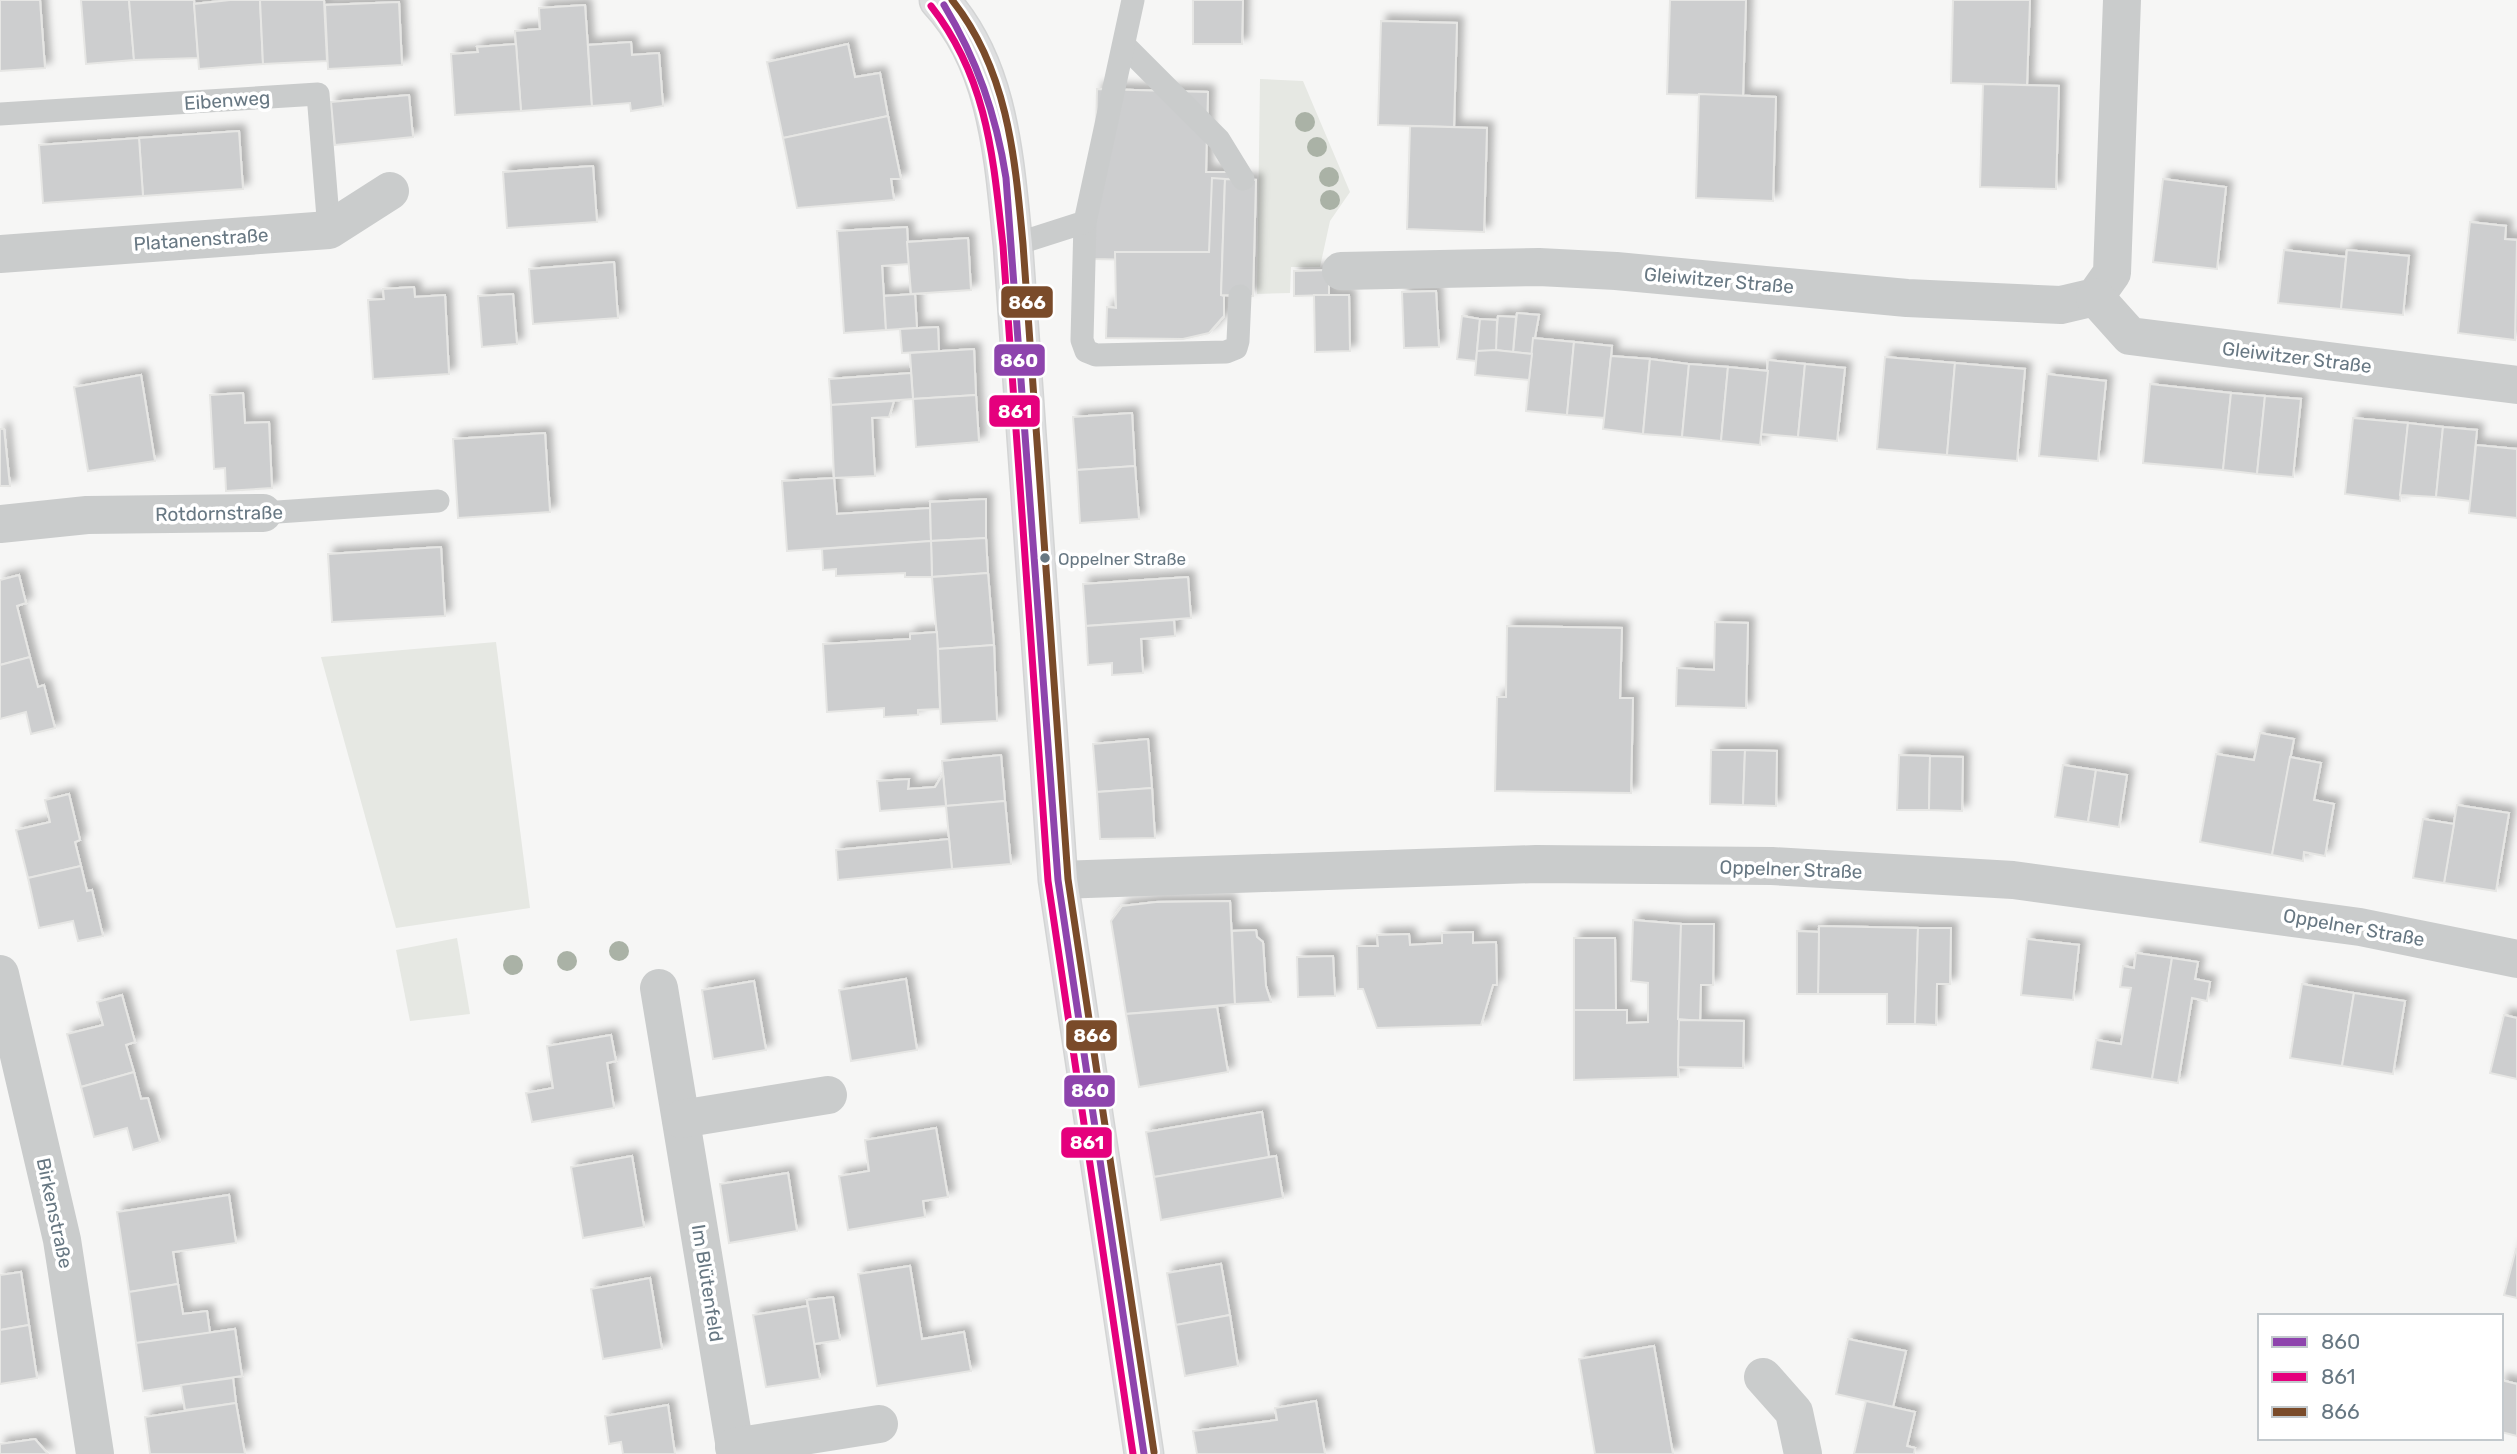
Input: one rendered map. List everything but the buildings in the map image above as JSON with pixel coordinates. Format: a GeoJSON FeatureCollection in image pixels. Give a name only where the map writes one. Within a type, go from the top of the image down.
{"type":"FeatureCollection","features":[{"type":"Feature","properties":{"kind":"main road"},"geometry":{"type":"LineString","coordinates":[[944,2],[981,68],[1002,142],[1013,245],[1058,880],[1144,1454]]}},
{"type":"Feature","properties":{"kind":"street"},"geometry":{"type":"LineString","coordinates":[[2095,297],[2112,273],[2122,0]]}},
{"type":"Feature","properties":{"kind":"street","name":"Platanenstraße"},"geometry":{"type":"LineString","coordinates":[[0,254],[329,230],[390,191]]}},
{"type":"Feature","properties":{"kind":"street","name":"Gleiwitzer Straße"},"geometry":{"type":"LineString","coordinates":[[1341,271],[1539,267],[1919,299],[2061,305],[2095,297],[2130,336],[2517,385]]}},
{"type":"Feature","properties":{"kind":"street","name":"Rotdornstraße"},"geometry":{"type":"LineString","coordinates":[[0,524],[87,515],[263,513]]}},
{"type":"Feature","properties":{"kind":"street","name":"Oppelner Straße"},"geometry":{"type":"LineString","coordinates":[[1058,880],[1536,864],[1785,867],[2013,880],[2360,927],[2517,959]]}},
{"type":"Feature","properties":{"kind":"street","name":"Birkenstraße"},"geometry":{"type":"LineString","coordinates":[[0,974],[62,1240],[95,1454]]}},
{"type":"Feature","properties":{"kind":"street","name":"Im Blütenfeld"},"geometry":{"type":"LineString","coordinates":[[659,988],[735,1450],[879,1424]]}},
{"type":"Feature","properties":{"kind":"street"},"geometry":{"type":"LineString","coordinates":[[681,1119],[828,1095]]}},
{"type":"Feature","properties":{"kind":"street"},"geometry":{"type":"LineString","coordinates":[[1763,1377],[1794,1412],[1803,1454]]}},
{"type":"Feature","properties":{"kind":"lane"},"geometry":{"type":"LineString","coordinates":[[1133,0],[1085,222],[1082,340],[1086,351],[1096,355],[1226,352],[1236,348],[1238,341],[1240,296]]}},
{"type":"Feature","properties":{"kind":"lane"},"geometry":{"type":"LineString","coordinates":[[1125,46],[1219,140],[1243,179]]}},
{"type":"Feature","properties":{"kind":"lane","name":"Eibenweg"},"geometry":{"type":"LineString","coordinates":[[0,114],[318,94],[329,230]]}},
{"type":"Feature","properties":{"kind":"lane"},"geometry":{"type":"LineString","coordinates":[[1013,245],[1085,222]]}},
{"type":"Feature","properties":{"kind":"lane","name":"Rotdornstraße"},"geometry":{"type":"LineString","coordinates":[[263,513],[438,502]]}},
{"type":"Feature","properties":{"kind":"shaded area"},"geometry":{"type":"Polygon","coordinates":[[[1260,79],[1303,81],[1350,192],[1330,221],[1320,267],[1291,267],[1290,293],[1257,294],[1260,79]]]}},
{"type":"Feature","properties":{"kind":"shaded area"},"geometry":{"type":"Polygon","coordinates":[[[496,642],[530,908],[396,928],[321,657],[496,642]]]}},
{"type":"Feature","properties":{"kind":"shaded area"},"geometry":{"type":"Polygon","coordinates":[[[457,938],[470,1014],[410,1021],[396,950],[457,938]]]}},
{"type":"Feature","properties":{"kind":"transit line","name":"866"},"geometry":{"type":"LineString","coordinates":[[952,0],[971,27],[986,56],[1006,116],[1012,147],[1023,244],[1068,879],[1154,1452]]}},
{"type":"Feature","properties":{"kind":"transit line","name":"860"},"geometry":{"type":"LineString","coordinates":[[944,5],[984,88],[997,132],[1006,178],[1058,880],[1144,1454]]}},
{"type":"Feature","properties":{"kind":"transit line","name":"861"},"geometry":{"type":"LineString","coordinates":[[931,6],[965,62],[976,91],[985,120],[996,181],[1003,246],[1048,881],[1133,1454]]}},
{"type":"Feature","properties":{"kind":"place","name":"Oppelner Straße"},"geometry":{"type":"Point","coordinates":[1045,558]}}]}
